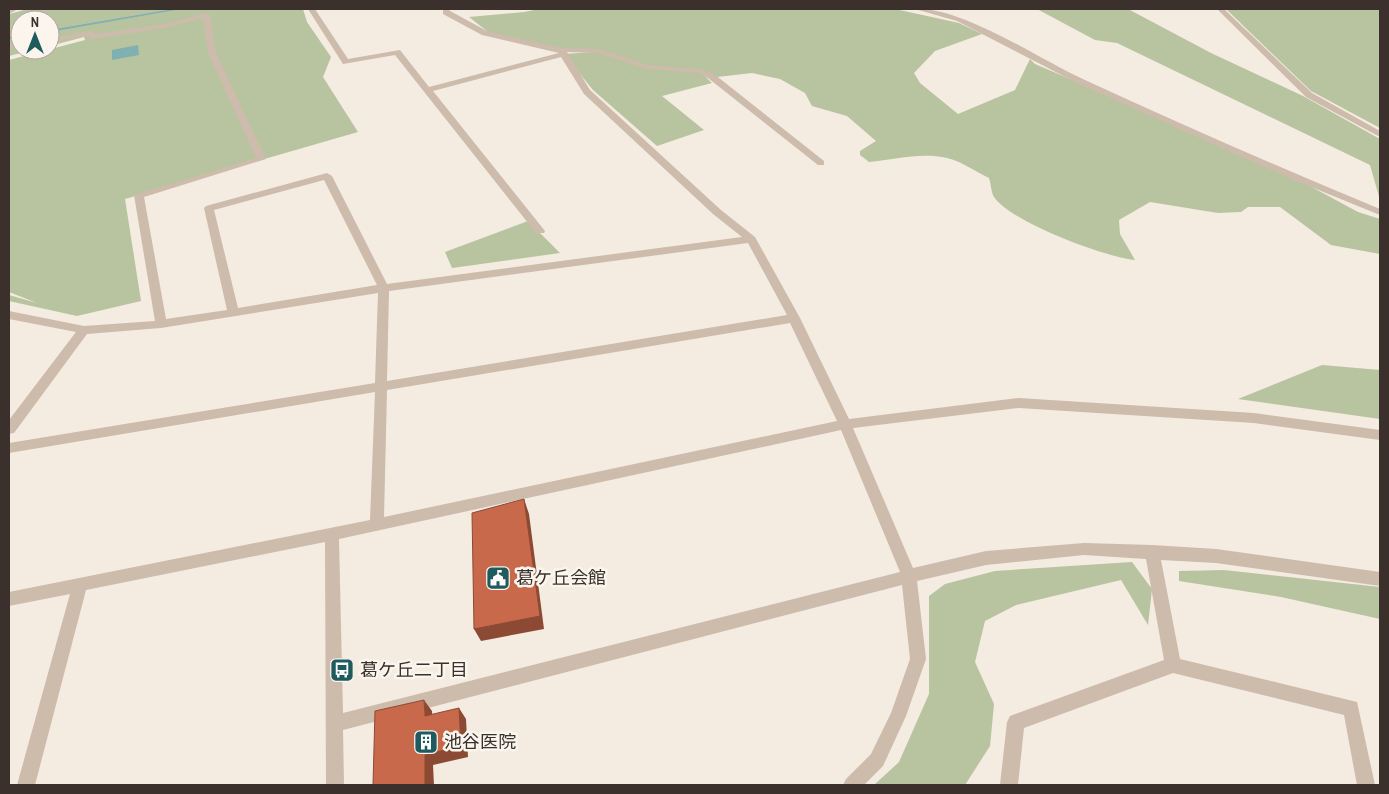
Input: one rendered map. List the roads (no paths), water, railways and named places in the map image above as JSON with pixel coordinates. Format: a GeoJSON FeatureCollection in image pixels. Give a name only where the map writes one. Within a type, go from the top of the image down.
{"type":"FeatureCollection","features":[{"type":"Feature","properties":{"kind":"street"},"geometry":{"type":"LineString","coordinates":[[9,12],[14,9]]}},
{"type":"Feature","properties":{"kind":"street"},"geometry":{"type":"LineString","coordinates":[[312,9],[346,62],[397,52],[540,231]]}},
{"type":"Feature","properties":{"kind":"street"},"geometry":{"type":"LineString","coordinates":[[446,9],[446,12],[485,33],[563,52],[587,92],[717,212],[750,239],[794,318],[845,424],[909,576],[918,659],[898,716],[877,760],[852,785]]}},
{"type":"Feature","properties":{"kind":"street"},"geometry":{"type":"LineString","coordinates":[[919,9],[960,19],[1080,81],[1318,188],[1380,212]]}},
{"type":"Feature","properties":{"kind":"street"},"geometry":{"type":"LineString","coordinates":[[1220,9],[1309,95],[1380,134]]}},
{"type":"Feature","properties":{"kind":"street"},"geometry":{"type":"LineString","coordinates":[[60,38],[90,33],[92,36],[124,32],[206,16],[212,53],[261,159],[140,194],[161,324]]}},
{"type":"Feature","properties":{"kind":"street"},"geometry":{"type":"LineString","coordinates":[[428,90],[563,52],[599,51],[647,68],[699,71],[711,76],[821,163]]}},
{"type":"Feature","properties":{"kind":"street"},"geometry":{"type":"LineString","coordinates":[[233,312],[209,208],[327,176],[384,288],[377,524]]}},
{"type":"Feature","properties":{"kind":"street"},"geometry":{"type":"LineString","coordinates":[[9,315],[84,330],[161,324],[384,288],[750,239]]}},
{"type":"Feature","properties":{"kind":"street"},"geometry":{"type":"LineString","coordinates":[[9,448],[794,318]]}},
{"type":"Feature","properties":{"kind":"street"},"geometry":{"type":"LineString","coordinates":[[9,429],[84,330]]}},
{"type":"Feature","properties":{"kind":"street"},"geometry":{"type":"LineString","coordinates":[[9,599],[332,534],[845,424],[1019,403],[1254,418],[1380,435]]}},
{"type":"Feature","properties":{"kind":"street"},"geometry":{"type":"LineString","coordinates":[[332,534],[335,785]]}},
{"type":"Feature","properties":{"kind":"street"},"geometry":{"type":"LineString","coordinates":[[333,724],[909,576],[986,558],[1084,549],[1152,551],[1216,556],[1380,579]]}},
{"type":"Feature","properties":{"kind":"street"},"geometry":{"type":"LineString","coordinates":[[1152,551],[1173,665]]}},
{"type":"Feature","properties":{"kind":"street"},"geometry":{"type":"LineString","coordinates":[[26,785],[80,585]]}},
{"type":"Feature","properties":{"kind":"street"},"geometry":{"type":"LineString","coordinates":[[1009,785],[1016,722],[1173,665],[1351,708],[1366,785]]}},
{"type":"Feature","properties":{"kind":"water"},"geometry":{"type":"Polygon","coordinates":[[[138,45],[139,55],[112,60],[112,50],[138,45]]]}},
{"type":"Feature","properties":{"kind":"waterway"},"geometry":{"type":"LineString","coordinates":[[60,29],[179,9]]}},
{"type":"Feature","properties":{"kind":"place","name":"葛ケ丘会館"},"geometry":{"type":"Point","coordinates":[498,578]}},
{"type":"Feature","properties":{"kind":"place","name":"葛ケ丘二丁目"},"geometry":{"type":"Point","coordinates":[342,670]}},
{"type":"Feature","properties":{"kind":"place","name":"池谷医院"},"geometry":{"type":"Point","coordinates":[426,742]}}]}
